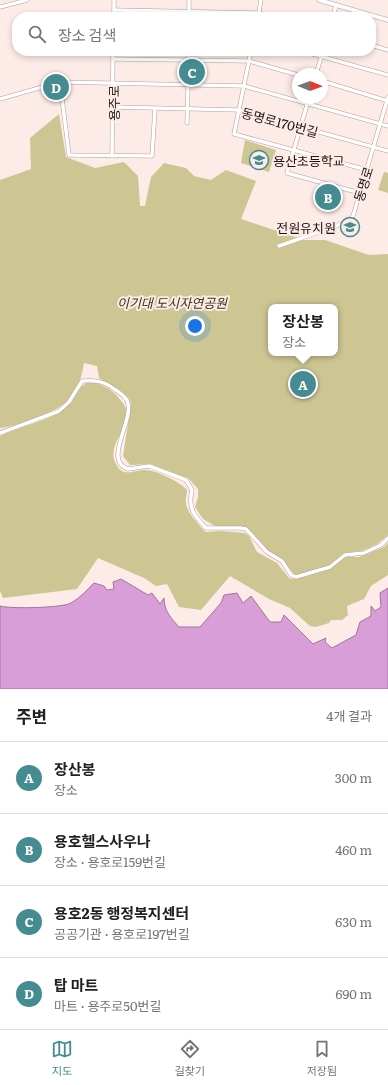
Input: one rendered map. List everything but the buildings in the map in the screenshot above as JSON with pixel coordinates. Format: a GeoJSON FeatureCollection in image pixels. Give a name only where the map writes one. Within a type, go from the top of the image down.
{"type":"FeatureCollection","features":[{"type":"Feature","properties":{"kind":"main road"},"geometry":{"type":"LineString","coordinates":[[319,0],[360,12]]}},
{"type":"Feature","properties":{"kind":"main road"},"geometry":{"type":"LineString","coordinates":[[376,17],[388,20]]}},
{"type":"Feature","properties":{"kind":"street"},"geometry":{"type":"LineString","coordinates":[[0,7],[27,0]]}},
{"type":"Feature","properties":{"kind":"street"},"geometry":{"type":"LineString","coordinates":[[114,0],[114,10],[189,12],[190,0]]}},
{"type":"Feature","properties":{"kind":"street"},"geometry":{"type":"LineString","coordinates":[[259,12],[261,0]]}},
{"type":"Feature","properties":{"kind":"street"},"geometry":{"type":"LineString","coordinates":[[334,12],[336,5]]}},
{"type":"Feature","properties":{"kind":"street"},"geometry":{"type":"LineString","coordinates":[[376,46],[388,50]]}},
{"type":"Feature","properties":{"kind":"street"},"geometry":{"type":"LineString","coordinates":[[188,56],[188,123]]}},
{"type":"Feature","properties":{"kind":"street"},"geometry":{"type":"LineString","coordinates":[[250,56],[234,134],[367,170]]}},
{"type":"Feature","properties":{"kind":"street"},"geometry":{"type":"LineString","coordinates":[[318,68],[321,56],[388,75]]}},
{"type":"Feature","properties":{"kind":"street"},"geometry":{"type":"LineString","coordinates":[[113,59],[249,61],[292,73]]}},
{"type":"Feature","properties":{"kind":"street","name":"용주로"},"geometry":{"type":"LineString","coordinates":[[112,156],[113,59]]}},
{"type":"Feature","properties":{"kind":"street"},"geometry":{"type":"LineString","coordinates":[[60,82],[68,155],[152,156],[155,108]]}},
{"type":"Feature","properties":{"kind":"street"},"geometry":{"type":"LineString","coordinates":[[0,99],[60,82],[244,86],[292,99]]}},
{"type":"Feature","properties":{"kind":"street"},"geometry":{"type":"LineString","coordinates":[[328,83],[388,99]]}},
{"type":"Feature","properties":{"kind":"street","name":"동명로"},"geometry":{"type":"LineString","coordinates":[[279,246],[347,222],[353,216],[388,99]]}},
{"type":"Feature","properties":{"kind":"street"},"geometry":{"type":"LineString","coordinates":[[307,104],[287,173],[360,193]]}},
{"type":"Feature","properties":{"kind":"street"},"geometry":{"type":"LineString","coordinates":[[310,104],[388,126]]}},
{"type":"Feature","properties":{"kind":"street","name":"동명로170번길"},"geometry":{"type":"LineString","coordinates":[[113,107],[239,110],[388,151]]}},
{"type":"Feature","properties":{"kind":"street"},"geometry":{"type":"LineString","coordinates":[[0,433],[59,411],[69,402],[82,381],[93,380],[104,383],[122,395],[128,404],[128,417],[117,451],[122,465],[128,469],[150,466],[186,480],[192,490],[189,502],[192,509],[206,528],[246,529],[267,552],[282,561],[291,575],[296,576],[330,567],[345,555],[364,553],[381,545],[388,538]]}},
{"type":"Feature","properties":{"kind":"green space","name":"이기대 도시자연공원"},"geometry":{"type":"Polygon","coordinates":[[[59,114],[66,157],[95,168],[124,162],[138,176],[140,206],[145,206],[151,177],[164,163],[186,168],[194,176],[211,180],[226,170],[256,181],[241,219],[304,240],[325,240],[369,255],[388,254],[388,535],[377,544],[362,551],[344,553],[327,567],[303,575],[295,575],[281,559],[267,551],[252,533],[245,528],[215,526],[203,519],[195,507],[198,497],[198,489],[189,479],[150,464],[130,465],[123,456],[131,404],[129,398],[99,378],[97,366],[84,363],[82,375],[78,385],[60,407],[41,416],[12,426],[0,428],[0,180],[31,169],[30,138],[59,114]]]}},
{"type":"Feature","properties":{"kind":"green space"},"geometry":{"type":"Polygon","coordinates":[[[245,140],[276,150],[269,172],[241,163],[245,140]]]}},
{"type":"Feature","properties":{"kind":"green space"},"geometry":{"type":"Polygon","coordinates":[[[384,172],[388,173],[388,193],[378,190],[384,172]]]}},
{"type":"Feature","properties":{"kind":"green space"},"geometry":{"type":"Polygon","coordinates":[[[89,382],[101,385],[112,391],[124,404],[126,409],[127,415],[116,442],[113,455],[118,467],[124,472],[148,470],[173,480],[184,487],[187,490],[186,501],[188,510],[197,523],[206,532],[221,531],[245,533],[249,536],[257,552],[277,563],[289,578],[292,579],[330,569],[345,557],[359,557],[384,547],[388,543],[388,575],[371,586],[364,599],[347,606],[348,615],[342,620],[331,620],[329,623],[316,627],[310,626],[290,608],[269,599],[230,576],[201,610],[179,607],[167,584],[156,586],[144,578],[98,558],[77,589],[3,598],[0,591],[0,436],[57,414],[67,406],[81,387],[89,382]]]}},
{"type":"Feature","properties":{"kind":"shaded area"},"geometry":{"type":"Polygon","coordinates":[[[121,579],[148,595],[152,593],[160,604],[164,598],[167,611],[179,627],[200,627],[221,603],[224,595],[237,593],[243,603],[251,596],[270,622],[281,622],[284,615],[313,644],[326,638],[325,642],[332,648],[356,635],[360,622],[371,616],[371,606],[375,611],[381,607],[380,593],[388,588],[388,689],[0,689],[0,606],[14,608],[36,608],[66,605],[77,599],[94,583],[104,586],[107,590],[114,589],[113,582],[121,579]]]}},
{"type":"Feature","properties":{"kind":"place","name":"용호2동 행정복지센터"},"geometry":{"type":"Point","coordinates":[192,72]}},
{"type":"Feature","properties":{"kind":"place","name":"탑 마트"},"geometry":{"type":"Point","coordinates":[56,87]}},
{"type":"Feature","properties":{"kind":"place","name":"용산초등학교"},"geometry":{"type":"Point","coordinates":[259,160]}},
{"type":"Feature","properties":{"kind":"place","name":"용호헬스사우나"},"geometry":{"type":"Point","coordinates":[328,197]}},
{"type":"Feature","properties":{"kind":"place","name":"전원유치원"},"geometry":{"type":"Point","coordinates":[350,227]}},
{"type":"Feature","properties":{"kind":"place","name":"장산봉"},"geometry":{"type":"Point","coordinates":[303,384]}}]}
